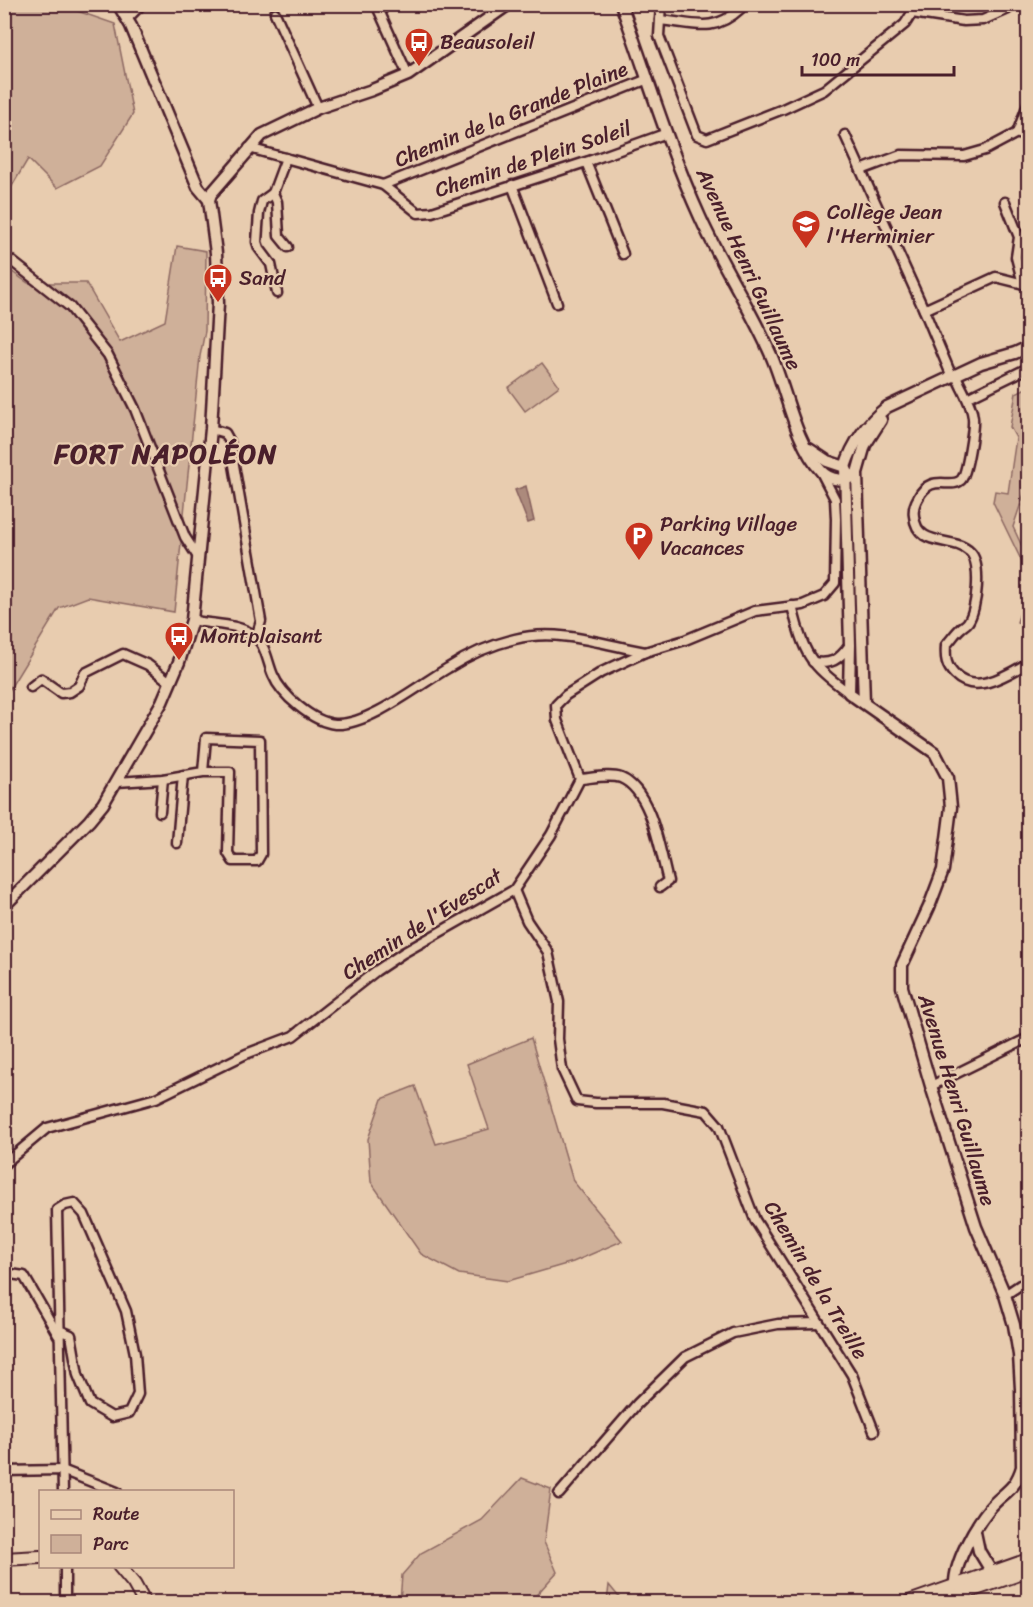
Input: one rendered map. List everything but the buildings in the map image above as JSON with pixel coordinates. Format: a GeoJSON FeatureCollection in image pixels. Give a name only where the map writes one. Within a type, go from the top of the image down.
{"type":"FeatureCollection","features":[{"type":"Feature","properties":{"kind":"main road"},"geometry":{"type":"LineString","coordinates":[[4,1559],[39,1557]]}},
{"type":"Feature","properties":{"kind":"main road"},"geometry":{"type":"LineString","coordinates":[[909,1602],[957,1595],[993,1574],[1029,1560]]}},
{"type":"Feature","properties":{"kind":"main road"},"geometry":{"type":"LineString","coordinates":[[121,1568],[134,1584],[144,1602]]}},
{"type":"Feature","properties":{"kind":"main road"},"geometry":{"type":"LineString","coordinates":[[938,1602],[1029,1571]]}},
{"type":"Feature","properties":{"kind":"street"},"geometry":{"type":"LineString","coordinates":[[118,4],[127,19],[198,187],[209,200]]}},
{"type":"Feature","properties":{"kind":"street"},"geometry":{"type":"LineString","coordinates":[[127,19],[142,4]]}},
{"type":"Feature","properties":{"kind":"street"},"geometry":{"type":"LineString","coordinates":[[376,4],[408,75]]}},
{"type":"Feature","properties":{"kind":"street"},"geometry":{"type":"LineString","coordinates":[[4,906],[89,821],[117,782],[162,702],[192,620],[211,429],[218,303],[216,253],[209,200],[215,187],[262,135],[318,108],[408,75],[508,4]]}},
{"type":"Feature","properties":{"kind":"street","name":"Avenue Henri Guillaume"},"geometry":{"type":"LineString","coordinates":[[621,4],[701,220],[766,344],[801,436],[835,499],[835,584],[817,600],[792,606],[802,644],[813,662],[828,678],[934,753],[948,778],[951,807],[943,870],[903,965],[902,987],[976,1227],[1005,1295],[1019,1355],[1022,1467],[1018,1480],[990,1508],[961,1559],[956,1573],[957,1595]]}},
{"type":"Feature","properties":{"kind":"street"},"geometry":{"type":"LineString","coordinates":[[661,4],[659,36],[697,135],[707,139],[824,90],[905,24],[912,9],[964,21],[983,20],[1013,6]]}},
{"type":"Feature","properties":{"kind":"street"},"geometry":{"type":"LineString","coordinates":[[660,20],[713,26],[729,19],[740,9]]}},
{"type":"Feature","properties":{"kind":"street"},"geometry":{"type":"LineString","coordinates":[[275,13],[318,108]]}},
{"type":"Feature","properties":{"kind":"street","name":"Chemin de la Grande Plaine"},"geometry":{"type":"LineString","coordinates":[[249,148],[383,185],[648,79]]}},
{"type":"Feature","properties":{"kind":"street"},"geometry":{"type":"LineString","coordinates":[[861,170],[901,155],[964,156],[986,150],[1017,133],[1029,104]]}},
{"type":"Feature","properties":{"kind":"street","name":"Chemin de Plein Soleil"},"geometry":{"type":"LineString","coordinates":[[383,185],[418,213],[432,212],[667,133]]}},
{"type":"Feature","properties":{"kind":"street"},"geometry":{"type":"LineString","coordinates":[[1017,133],[1029,138]]}},
{"type":"Feature","properties":{"kind":"street"},"geometry":{"type":"LineString","coordinates":[[845,135],[954,376],[967,398],[973,417],[966,471],[961,480],[955,483],[931,484],[922,491],[915,503],[913,515],[917,528],[925,538],[961,546],[972,553],[977,566],[977,592],[968,622],[946,645],[945,658],[949,669],[960,681],[973,685],[989,682],[1029,663]]}},
{"type":"Feature","properties":{"kind":"street"},"geometry":{"type":"LineString","coordinates":[[277,293],[270,264],[257,242],[262,201],[273,193],[286,158]]}},
{"type":"Feature","properties":{"kind":"street"},"geometry":{"type":"LineString","coordinates":[[586,162],[623,254]]}},
{"type":"Feature","properties":{"kind":"street"},"geometry":{"type":"LineString","coordinates":[[512,185],[557,303]]}},
{"type":"Feature","properties":{"kind":"street"},"geometry":{"type":"LineString","coordinates":[[273,193],[278,202],[279,236],[288,247]]}},
{"type":"Feature","properties":{"kind":"street"},"geometry":{"type":"LineString","coordinates":[[1005,202],[1019,237],[1016,257],[1026,285]]}},
{"type":"Feature","properties":{"kind":"street"},"geometry":{"type":"LineString","coordinates":[[4,255],[70,306],[108,355],[139,417],[185,537],[198,557]]}},
{"type":"Feature","properties":{"kind":"street"},"geometry":{"type":"LineString","coordinates":[[924,310],[996,277],[1026,285]]}},
{"type":"Feature","properties":{"kind":"street"},"geometry":{"type":"LineString","coordinates":[[845,467],[855,443],[875,417],[887,407],[981,363],[1029,347]]}},
{"type":"Feature","properties":{"kind":"street"},"geometry":{"type":"LineString","coordinates":[[967,398],[1029,368]]}},
{"type":"Feature","properties":{"kind":"street"},"geometry":{"type":"LineString","coordinates":[[849,693],[851,477],[879,421],[890,411],[925,390]]}},
{"type":"Feature","properties":{"kind":"street"},"geometry":{"type":"LineString","coordinates":[[211,429],[225,433],[230,442],[261,621],[255,635]]}},
{"type":"Feature","properties":{"kind":"street"},"geometry":{"type":"LineString","coordinates":[[806,447],[827,461],[845,467],[851,477],[859,580],[864,703]]}},
{"type":"Feature","properties":{"kind":"street"},"geometry":{"type":"LineString","coordinates":[[822,474],[838,480],[851,477]]}},
{"type":"Feature","properties":{"kind":"street"},"geometry":{"type":"LineString","coordinates":[[660,887],[668,881],[645,801],[634,786],[620,777],[580,779],[557,720],[556,705],[566,695],[602,672],[645,652],[685,640],[755,611],[792,606]]}},
{"type":"Feature","properties":{"kind":"street"},"geometry":{"type":"LineString","coordinates":[[192,620],[245,630],[255,635],[262,645],[273,677],[280,687],[310,715],[337,724],[354,722],[375,713],[469,656],[515,639],[539,634],[645,652]]}},
{"type":"Feature","properties":{"kind":"street"},"geometry":{"type":"LineString","coordinates":[[813,662],[824,664],[833,662],[839,659],[850,645]]}},
{"type":"Feature","properties":{"kind":"street"},"geometry":{"type":"LineString","coordinates":[[31,687],[40,679],[61,693],[69,692],[79,686],[85,673],[123,654],[147,665],[170,682]]}},
{"type":"Feature","properties":{"kind":"street"},"geometry":{"type":"LineString","coordinates":[[117,782],[163,779],[203,772],[230,772],[228,853],[233,861],[257,861],[261,854],[260,740],[206,738],[203,772]]}},
{"type":"Feature","properties":{"kind":"street"},"geometry":{"type":"LineString","coordinates":[[177,843],[183,776]]}},
{"type":"Feature","properties":{"kind":"street"},"geometry":{"type":"LineString","coordinates":[[160,812],[163,779]]}},
{"type":"Feature","properties":{"kind":"street","name":"Chemin de l'Evescat"},"geometry":{"type":"LineString","coordinates":[[4,1164],[47,1128],[156,1098],[246,1054],[293,1036],[376,971],[403,953],[514,890],[551,835],[580,779]]}},
{"type":"Feature","properties":{"kind":"street","name":"Chemin de la Treille"},"geometry":{"type":"LineString","coordinates":[[514,890],[527,921],[548,952],[560,1002],[558,1039],[562,1069],[577,1101],[663,1103],[706,1111],[719,1126],[755,1220],[852,1375],[874,1431]]}},
{"type":"Feature","properties":{"kind":"street"},"geometry":{"type":"LineString","coordinates":[[931,1086],[1029,1038]]}},
{"type":"Feature","properties":{"kind":"street"},"geometry":{"type":"LineString","coordinates":[[59,1334],[71,1335],[78,1375],[90,1404],[112,1417],[129,1413],[138,1394],[135,1354],[126,1311],[84,1214],[74,1203],[57,1210],[59,1334],[63,1490]]}},
{"type":"Feature","properties":{"kind":"street"},"geometry":{"type":"LineString","coordinates":[[4,1273],[24,1276],[59,1334]]}},
{"type":"Feature","properties":{"kind":"street"},"geometry":{"type":"LineString","coordinates":[[1005,1295],[1029,1282]]}},
{"type":"Feature","properties":{"kind":"street"},"geometry":{"type":"LineString","coordinates":[[559,1494],[637,1404],[685,1357],[733,1333],[778,1324],[819,1323]]}},
{"type":"Feature","properties":{"kind":"street"},"geometry":{"type":"LineString","coordinates":[[4,1471],[62,1470],[114,1490]]}},
{"type":"Feature","properties":{"kind":"street"},"geometry":{"type":"LineString","coordinates":[[975,1532],[976,1543],[982,1558],[993,1574]]}},
{"type":"Feature","properties":{"kind":"street"},"geometry":{"type":"LineString","coordinates":[[961,1559],[970,1556],[982,1558]]}},
{"type":"Feature","properties":{"kind":"street"},"geometry":{"type":"LineString","coordinates":[[65,1568],[65,1602]]}},
{"type":"Feature","properties":{"kind":"green space"},"geometry":{"type":"Polygon","coordinates":[[[5,4],[60,5],[115,24],[133,114],[100,166],[57,188],[28,159],[5,198],[5,4]]]}},
{"type":"Feature","properties":{"kind":"green space"},"geometry":{"type":"Polygon","coordinates":[[[177,246],[206,251],[205,331],[200,356],[174,612],[88,597],[59,608],[5,695],[5,267],[28,283],[86,283],[120,342],[165,321],[177,246]]]}},
{"type":"Feature","properties":{"kind":"green space"},"geometry":{"type":"Polygon","coordinates":[[[542,363],[559,386],[525,411],[508,388],[542,363]]]}},
{"type":"Feature","properties":{"kind":"green space"},"geometry":{"type":"Polygon","coordinates":[[[1028,387],[1028,486],[1013,527],[1028,559],[1028,585],[1023,583],[1026,570],[993,502],[995,491],[1008,493],[1016,438],[1010,427],[1016,393],[1028,387]]]}},
{"type":"Feature","properties":{"kind":"green space"},"geometry":{"type":"Polygon","coordinates":[[[1028,588],[1028,619],[1020,624],[1017,622],[1028,588]]]}},
{"type":"Feature","properties":{"kind":"green space"},"geometry":{"type":"Polygon","coordinates":[[[531,1038],[573,1181],[622,1241],[573,1262],[508,1281],[459,1274],[421,1254],[371,1182],[368,1139],[382,1099],[415,1086],[436,1144],[489,1129],[467,1064],[531,1038]]]}},
{"type":"Feature","properties":{"kind":"green space"},"geometry":{"type":"Polygon","coordinates":[[[522,1478],[551,1489],[544,1542],[557,1572],[530,1602],[400,1602],[402,1575],[421,1553],[482,1520],[522,1478]]]}},
{"type":"Feature","properties":{"kind":"green space"},"geometry":{"type":"Polygon","coordinates":[[[609,1585],[623,1602],[607,1602],[609,1585]]]}},
{"type":"Feature","properties":{"kind":"shaded area"},"geometry":{"type":"Polygon","coordinates":[[[526,486],[534,521],[528,523],[515,490],[526,486]]]}},
{"type":"Feature","properties":{"kind":"place","name":"Beausoleil"},"geometry":{"type":"Point","coordinates":[419,68]}},
{"type":"Feature","properties":{"kind":"place","name":"Collège Jean l'Herminier"},"geometry":{"type":"Point","coordinates":[806,250]}},
{"type":"Feature","properties":{"kind":"place","name":"Sand"},"geometry":{"type":"Point","coordinates":[218,304]}},
{"type":"Feature","properties":{"kind":"place","name":"Parking Village Vacances"},"geometry":{"type":"Point","coordinates":[639,562]}},
{"type":"Feature","properties":{"kind":"place","name":"Montplaisant"},"geometry":{"type":"Point","coordinates":[179,662]}},
{"type":"Feature","properties":{"kind":"district","name":"FORT NAPOLÉON"},"geometry":{"type":"Point","coordinates":[166,454]}}]}
